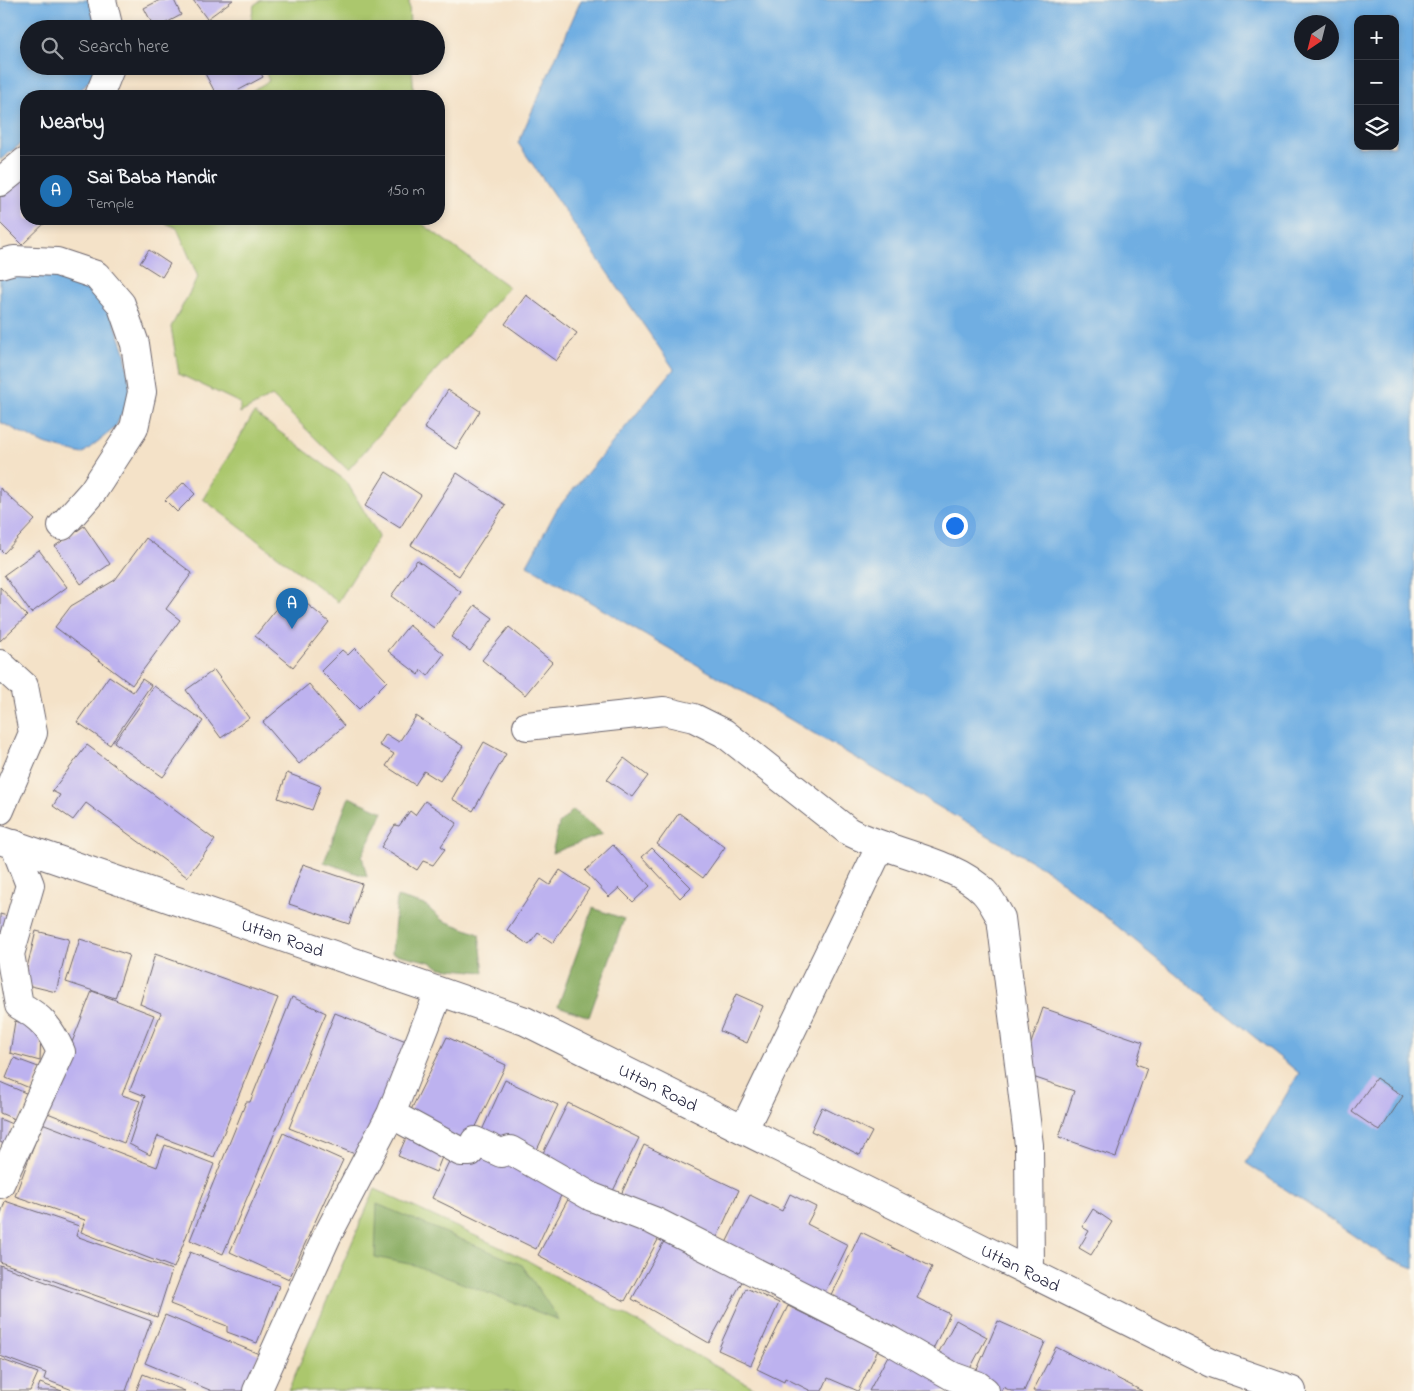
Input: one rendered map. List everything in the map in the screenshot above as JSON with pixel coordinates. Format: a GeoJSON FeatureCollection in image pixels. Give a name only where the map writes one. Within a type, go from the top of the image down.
{"type":"FeatureCollection","features":[{"type":"Feature","properties":{"kind":"street"},"geometry":{"type":"LineString","coordinates":[[102,0],[107,20]]}},
{"type":"Feature","properties":{"kind":"street"},"geometry":{"type":"LineString","coordinates":[[101,90],[107,75]]}},
{"type":"Feature","properties":{"kind":"street"},"geometry":{"type":"LineString","coordinates":[[0,182],[20,167]]}},
{"type":"Feature","properties":{"kind":"street"},"geometry":{"type":"LineString","coordinates":[[0,264],[14,260],[57,262],[96,275],[120,304],[135,344],[142,392],[134,428],[93,491],[62,526]]}},
{"type":"Feature","properties":{"kind":"street"},"geometry":{"type":"LineString","coordinates":[[0,664],[24,686],[33,733],[0,810]]}},
{"type":"Feature","properties":{"kind":"street"},"geometry":{"type":"LineString","coordinates":[[528,726],[664,710],[694,718],[724,733],[848,831],[881,846],[956,872],[984,892],[1001,918],[1012,1000],[1029,1145],[1030,1272]]}},
{"type":"Feature","properties":{"kind":"street"},"geometry":{"type":"LineString","coordinates":[[0,1184],[61,1052],[53,1034],[38,1015],[19,1005],[10,954],[30,885],[7,842]]}},
{"type":"Feature","properties":{"kind":"street","name":"Uttan Road"},"geometry":{"type":"LineString","coordinates":[[7,842],[525,1020],[1212,1363],[1292,1391]]}},
{"type":"Feature","properties":{"kind":"street"},"geometry":{"type":"LineString","coordinates":[[744,1129],[881,846]]}},
{"type":"Feature","properties":{"kind":"street"},"geometry":{"type":"LineString","coordinates":[[257,1391],[327,1236],[391,1114],[439,992]]}},
{"type":"Feature","properties":{"kind":"street"},"geometry":{"type":"LineString","coordinates":[[391,1114],[461,1152],[470,1152],[475,1141],[501,1153],[510,1150],[592,1197],[654,1221],[891,1341],[952,1376],[977,1385],[985,1391]]}},
{"type":"Feature","properties":{"kind":"green space"},"geometry":{"type":"Polygon","coordinates":[[[261,0],[409,0],[410,20],[251,20],[254,5],[261,0]]]}},
{"type":"Feature","properties":{"kind":"green space"},"geometry":{"type":"Polygon","coordinates":[[[267,75],[413,75],[414,90],[253,90],[269,81],[267,75]]]}},
{"type":"Feature","properties":{"kind":"green space"},"geometry":{"type":"Polygon","coordinates":[[[170,225],[424,225],[509,287],[348,470],[272,396],[240,413],[240,403],[179,374],[171,327],[198,277],[177,228],[170,225]]]}},
{"type":"Feature","properties":{"kind":"green space"},"geometry":{"type":"Polygon","coordinates":[[[254,413],[346,481],[379,536],[338,602],[203,499],[254,413]]]}},
{"type":"Feature","properties":{"kind":"green space"},"geometry":{"type":"Polygon","coordinates":[[[349,797],[383,812],[362,856],[367,877],[324,862],[349,797]]]}},
{"type":"Feature","properties":{"kind":"green space"},"geometry":{"type":"Polygon","coordinates":[[[573,810],[603,834],[552,853],[559,824],[573,810]]]}},
{"type":"Feature","properties":{"kind":"green space"},"geometry":{"type":"Polygon","coordinates":[[[397,897],[425,905],[442,920],[479,934],[484,972],[441,968],[430,962],[392,953],[397,897]]]}},
{"type":"Feature","properties":{"kind":"green space"},"geometry":{"type":"Polygon","coordinates":[[[593,908],[624,919],[589,1017],[558,1006],[593,908]]]}},
{"type":"Feature","properties":{"kind":"green space"},"geometry":{"type":"Polygon","coordinates":[[[375,1189],[525,1259],[760,1391],[288,1391],[375,1189]]]}},
{"type":"Feature","properties":{"kind":"green space"},"geometry":{"type":"Polygon","coordinates":[[[377,1204],[522,1265],[559,1320],[414,1265],[375,1257],[377,1204]]]}},
{"type":"Feature","properties":{"kind":"water"},"geometry":{"type":"Polygon","coordinates":[[[0,0],[97,0],[101,20],[20,20],[20,75],[93,75],[81,90],[20,90],[20,145],[0,160],[0,0]]]}},
{"type":"Feature","properties":{"kind":"water"},"geometry":{"type":"Polygon","coordinates":[[[581,0],[1414,0],[1414,1268],[1388,1258],[1246,1163],[1299,1073],[1050,872],[527,565],[557,509],[674,369],[518,143],[581,0]]]}},
{"type":"Feature","properties":{"kind":"water"},"geometry":{"type":"Polygon","coordinates":[[[0,252],[78,269],[109,306],[125,352],[131,395],[115,428],[82,454],[44,444],[0,422],[0,252]]]}},
{"type":"Feature","properties":{"kind":"building"},"geometry":{"type":"Polygon","coordinates":[[[160,0],[174,0],[181,15],[172,20],[150,20],[144,8],[160,0]]]}},
{"type":"Feature","properties":{"kind":"building"},"geometry":{"type":"Polygon","coordinates":[[[193,0],[233,0],[207,19],[193,0]]]}},
{"type":"Feature","properties":{"kind":"building"},"geometry":{"type":"Polygon","coordinates":[[[206,75],[262,75],[263,77],[239,90],[214,90],[206,75]]]}},
{"type":"Feature","properties":{"kind":"building"},"geometry":{"type":"Polygon","coordinates":[[[20,176],[20,225],[43,225],[22,245],[0,223],[0,195],[20,176]]]}},
{"type":"Feature","properties":{"kind":"building"},"geometry":{"type":"Polygon","coordinates":[[[149,250],[170,264],[162,277],[140,263],[149,250]]]}},
{"type":"Feature","properties":{"kind":"building"},"geometry":{"type":"Polygon","coordinates":[[[526,295],[577,333],[556,361],[505,324],[526,295]]]}},
{"type":"Feature","properties":{"kind":"building"},"geometry":{"type":"Polygon","coordinates":[[[448,390],[480,411],[456,449],[424,428],[448,390]]]}},
{"type":"Feature","properties":{"kind":"building"},"geometry":{"type":"Polygon","coordinates":[[[386,472],[421,495],[400,528],[365,506],[386,472]]]}},
{"type":"Feature","properties":{"kind":"building"},"geometry":{"type":"Polygon","coordinates":[[[457,473],[505,505],[459,576],[411,545],[457,473]]]}},
{"type":"Feature","properties":{"kind":"building"},"geometry":{"type":"Polygon","coordinates":[[[184,482],[195,494],[177,512],[165,500],[184,482]]]}},
{"type":"Feature","properties":{"kind":"building"},"geometry":{"type":"Polygon","coordinates":[[[0,488],[35,520],[4,553],[0,549],[0,488]]]}},
{"type":"Feature","properties":{"kind":"building"},"geometry":{"type":"Polygon","coordinates":[[[84,526],[110,564],[81,584],[55,546],[84,526]]]}},
{"type":"Feature","properties":{"kind":"building"},"geometry":{"type":"Polygon","coordinates":[[[146,538],[192,573],[166,609],[180,620],[132,685],[55,627],[71,606],[115,580],[146,538]]]}},
{"type":"Feature","properties":{"kind":"building"},"geometry":{"type":"Polygon","coordinates":[[[39,550],[67,587],[31,613],[4,575],[39,550]]]}},
{"type":"Feature","properties":{"kind":"building"},"geometry":{"type":"Polygon","coordinates":[[[417,560],[461,592],[434,628],[391,596],[417,560]]]}},
{"type":"Feature","properties":{"kind":"building"},"geometry":{"type":"Polygon","coordinates":[[[0,587],[27,616],[0,641],[0,587]]]}},
{"type":"Feature","properties":{"kind":"building"},"geometry":{"type":"Polygon","coordinates":[[[291,591],[329,622],[293,667],[255,636],[291,591]]]}},
{"type":"Feature","properties":{"kind":"building"},"geometry":{"type":"Polygon","coordinates":[[[475,605],[493,618],[470,651],[451,637],[475,605]]]}},
{"type":"Feature","properties":{"kind":"building"},"geometry":{"type":"Polygon","coordinates":[[[409,625],[444,654],[428,676],[421,670],[419,675],[388,651],[409,625]]]}},
{"type":"Feature","properties":{"kind":"building"},"geometry":{"type":"Polygon","coordinates":[[[509,627],[552,662],[525,695],[482,660],[509,627]]]}},
{"type":"Feature","properties":{"kind":"building"},"geometry":{"type":"Polygon","coordinates":[[[355,648],[387,681],[359,709],[321,671],[342,650],[348,655],[355,648]]]}},
{"type":"Feature","properties":{"kind":"building"},"geometry":{"type":"Polygon","coordinates":[[[214,670],[249,718],[221,738],[186,690],[214,670]]]}},
{"type":"Feature","properties":{"kind":"building"},"geometry":{"type":"Polygon","coordinates":[[[109,676],[133,692],[142,679],[151,685],[110,745],[77,722],[109,676]]]}},
{"type":"Feature","properties":{"kind":"building"},"geometry":{"type":"Polygon","coordinates":[[[309,684],[344,726],[299,764],[263,722],[309,684]]]}},
{"type":"Feature","properties":{"kind":"building"},"geometry":{"type":"Polygon","coordinates":[[[154,686],[203,721],[163,777],[114,742],[154,686]]]}},
{"type":"Feature","properties":{"kind":"building"},"geometry":{"type":"Polygon","coordinates":[[[416,716],[463,746],[440,781],[424,771],[415,785],[386,766],[394,754],[379,745],[386,734],[399,742],[416,716]]]}},
{"type":"Feature","properties":{"kind":"building"},"geometry":{"type":"Polygon","coordinates":[[[484,742],[506,754],[473,811],[452,799],[484,742]]]}},
{"type":"Feature","properties":{"kind":"building"},"geometry":{"type":"Polygon","coordinates":[[[87,745],[215,840],[187,877],[86,803],[73,820],[53,806],[60,795],[52,791],[87,745]]]}},
{"type":"Feature","properties":{"kind":"building"},"geometry":{"type":"Polygon","coordinates":[[[624,758],[648,776],[632,797],[607,780],[624,758]]]}},
{"type":"Feature","properties":{"kind":"building"},"geometry":{"type":"Polygon","coordinates":[[[287,773],[321,786],[312,810],[278,798],[287,773]]]}},
{"type":"Feature","properties":{"kind":"building"},"geometry":{"type":"Polygon","coordinates":[[[425,801],[457,823],[441,846],[445,849],[433,865],[423,861],[417,870],[381,847],[395,825],[399,826],[410,811],[415,815],[425,801]]]}},
{"type":"Feature","properties":{"kind":"building"},"geometry":{"type":"Polygon","coordinates":[[[679,813],[725,847],[703,878],[657,844],[679,813]]]}},
{"type":"Feature","properties":{"kind":"building"},"geometry":{"type":"Polygon","coordinates":[[[613,845],[650,886],[633,902],[619,888],[609,897],[585,871],[613,845]]]}},
{"type":"Feature","properties":{"kind":"building"},"geometry":{"type":"Polygon","coordinates":[[[652,848],[691,887],[680,898],[642,857],[652,848]]]}},
{"type":"Feature","properties":{"kind":"building"},"geometry":{"type":"Polygon","coordinates":[[[303,864],[362,884],[349,924],[289,904],[303,864]]]}},
{"type":"Feature","properties":{"kind":"building"},"geometry":{"type":"Polygon","coordinates":[[[560,870],[589,889],[553,943],[538,933],[529,945],[507,930],[541,879],[550,885],[560,870]]]}},
{"type":"Feature","properties":{"kind":"building"},"geometry":{"type":"Polygon","coordinates":[[[0,914],[11,917],[0,956],[0,914]]]}},
{"type":"Feature","properties":{"kind":"building"},"geometry":{"type":"Polygon","coordinates":[[[36,931],[69,939],[56,992],[23,984],[36,931]]]}},
{"type":"Feature","properties":{"kind":"building"},"geometry":{"type":"Polygon","coordinates":[[[80,939],[129,955],[115,998],[66,982],[80,939]]]}},
{"type":"Feature","properties":{"kind":"building"},"geometry":{"type":"Polygon","coordinates":[[[155,954],[278,998],[214,1157],[158,1136],[150,1155],[129,1144],[145,1096],[130,1090],[161,1013],[140,1004],[155,954]]]}},
{"type":"Feature","properties":{"kind":"building"},"geometry":{"type":"Polygon","coordinates":[[[92,991],[154,1015],[122,1095],[140,1101],[124,1143],[45,1112],[92,991]]]}},
{"type":"Feature","properties":{"kind":"building"},"geometry":{"type":"Polygon","coordinates":[[[736,994],[763,1006],[747,1043],[720,1031],[736,994]]]}},
{"type":"Feature","properties":{"kind":"building"},"geometry":{"type":"Polygon","coordinates":[[[292,997],[326,1013],[223,1254],[190,1240],[246,1102],[250,1102],[292,997]]]}},
{"type":"Feature","properties":{"kind":"building"},"geometry":{"type":"Polygon","coordinates":[[[1043,1008],[1143,1042],[1136,1064],[1147,1068],[1116,1157],[1059,1137],[1074,1091],[1021,1073],[1043,1008]]]}},
{"type":"Feature","properties":{"kind":"building"},"geometry":{"type":"Polygon","coordinates":[[[335,1013],[411,1043],[365,1158],[289,1128],[335,1013]]]}},
{"type":"Feature","properties":{"kind":"building"},"geometry":{"type":"Polygon","coordinates":[[[15,1021],[41,1029],[40,1061],[10,1053],[15,1021]]]}},
{"type":"Feature","properties":{"kind":"building"},"geometry":{"type":"Polygon","coordinates":[[[447,1037],[506,1065],[466,1147],[407,1118],[447,1037]]]}},
{"type":"Feature","properties":{"kind":"building"},"geometry":{"type":"Polygon","coordinates":[[[14,1058],[41,1068],[32,1089],[6,1078],[14,1058]]]}},
{"type":"Feature","properties":{"kind":"building"},"geometry":{"type":"Polygon","coordinates":[[[1376,1078],[1403,1096],[1380,1131],[1352,1112],[1376,1078]]]}},
{"type":"Feature","properties":{"kind":"building"},"geometry":{"type":"Polygon","coordinates":[[[505,1080],[558,1105],[534,1156],[478,1139],[505,1080]]]}},
{"type":"Feature","properties":{"kind":"building"},"geometry":{"type":"Polygon","coordinates":[[[0,1082],[28,1094],[19,1121],[0,1113],[0,1082]]]}},
{"type":"Feature","properties":{"kind":"building"},"geometry":{"type":"Polygon","coordinates":[[[568,1103],[639,1138],[611,1195],[537,1165],[568,1103]]]}},
{"type":"Feature","properties":{"kind":"building"},"geometry":{"type":"Polygon","coordinates":[[[822,1107],[872,1132],[860,1155],[811,1131],[822,1107]]]}},
{"type":"Feature","properties":{"kind":"building"},"geometry":{"type":"Polygon","coordinates":[[[0,1119],[12,1124],[6,1145],[0,1142],[0,1119]]]}},
{"type":"Feature","properties":{"kind":"building"},"geometry":{"type":"Polygon","coordinates":[[[42,1123],[157,1167],[165,1145],[214,1164],[174,1268],[81,1232],[85,1220],[15,1196],[42,1123]]]}},
{"type":"Feature","properties":{"kind":"building"},"geometry":{"type":"Polygon","coordinates":[[[409,1131],[446,1147],[436,1172],[398,1156],[409,1131]]]}},
{"type":"Feature","properties":{"kind":"building"},"geometry":{"type":"Polygon","coordinates":[[[283,1133],[343,1160],[289,1279],[230,1252],[283,1133]]]}},
{"type":"Feature","properties":{"kind":"building"},"geometry":{"type":"Polygon","coordinates":[[[644,1145],[739,1190],[713,1246],[618,1201],[644,1145]]]}},
{"type":"Feature","properties":{"kind":"building"},"geometry":{"type":"Polygon","coordinates":[[[481,1148],[565,1187],[536,1249],[432,1198],[452,1155],[481,1148]]]}},
{"type":"Feature","properties":{"kind":"building"},"geometry":{"type":"Polygon","coordinates":[[[572,1192],[659,1238],[625,1301],[538,1255],[572,1192]]]}},
{"type":"Feature","properties":{"kind":"building"},"geometry":{"type":"Polygon","coordinates":[[[790,1194],[816,1207],[807,1224],[848,1245],[821,1300],[722,1251],[750,1195],[782,1211],[790,1194]]]}},
{"type":"Feature","properties":{"kind":"building"},"geometry":{"type":"Polygon","coordinates":[[[5,1201],[79,1226],[76,1236],[172,1270],[157,1317],[0,1262],[0,1217],[5,1201]]]}},
{"type":"Feature","properties":{"kind":"building"},"geometry":{"type":"Polygon","coordinates":[[[1093,1209],[1112,1222],[1091,1255],[1079,1248],[1089,1231],[1082,1227],[1093,1209]]]}},
{"type":"Feature","properties":{"kind":"building"},"geometry":{"type":"Polygon","coordinates":[[[861,1232],[932,1267],[917,1298],[950,1314],[932,1351],[828,1301],[861,1232]]]}},
{"type":"Feature","properties":{"kind":"building"},"geometry":{"type":"Polygon","coordinates":[[[667,1236],[744,1278],[709,1343],[632,1299],[667,1236]]]}},
{"type":"Feature","properties":{"kind":"building"},"geometry":{"type":"Polygon","coordinates":[[[190,1252],[279,1286],[257,1343],[227,1332],[227,1326],[170,1304],[190,1252]]]}},
{"type":"Feature","properties":{"kind":"building"},"geometry":{"type":"Polygon","coordinates":[[[0,1265],[151,1321],[126,1391],[75,1391],[44,1379],[46,1373],[0,1356],[0,1265]]]}},
{"type":"Feature","properties":{"kind":"building"},"geometry":{"type":"Polygon","coordinates":[[[746,1288],[779,1303],[751,1365],[718,1350],[746,1288]]]}},
{"type":"Feature","properties":{"kind":"building"},"geometry":{"type":"Polygon","coordinates":[[[788,1306],[878,1350],[858,1391],[828,1378],[822,1391],[811,1391],[785,1378],[784,1382],[757,1369],[788,1306]]]}},
{"type":"Feature","properties":{"kind":"building"},"geometry":{"type":"Polygon","coordinates":[[[165,1315],[259,1354],[244,1391],[212,1391],[145,1363],[165,1315]]]}},
{"type":"Feature","properties":{"kind":"building"},"geometry":{"type":"Polygon","coordinates":[[[956,1320],[987,1337],[965,1378],[934,1361],[956,1320]]]}},
{"type":"Feature","properties":{"kind":"building"},"geometry":{"type":"Polygon","coordinates":[[[998,1321],[1045,1342],[1024,1391],[1011,1391],[1003,1387],[1001,1391],[989,1391],[973,1379],[998,1321]]]}},
{"type":"Feature","properties":{"kind":"building"},"geometry":{"type":"Polygon","coordinates":[[[1056,1347],[1142,1391],[1033,1391],[1056,1347]]]}},
{"type":"Feature","properties":{"kind":"building"},"geometry":{"type":"Polygon","coordinates":[[[891,1350],[981,1391],[869,1391],[891,1350]]]}},
{"type":"Feature","properties":{"kind":"building"},"geometry":{"type":"Polygon","coordinates":[[[0,1359],[38,1373],[30,1391],[0,1391],[0,1359]]]}},
{"type":"Feature","properties":{"kind":"building"},"geometry":{"type":"Polygon","coordinates":[[[143,1374],[185,1391],[136,1391],[143,1374]]]}},
{"type":"Feature","properties":{"kind":"building"},"geometry":{"type":"Polygon","coordinates":[[[40,1383],[62,1391],[37,1391],[40,1383]]]}},
{"type":"Feature","properties":{"kind":"place","name":"Sai Baba Mandir"},"geometry":{"type":"Point","coordinates":[292,629]}}]}
